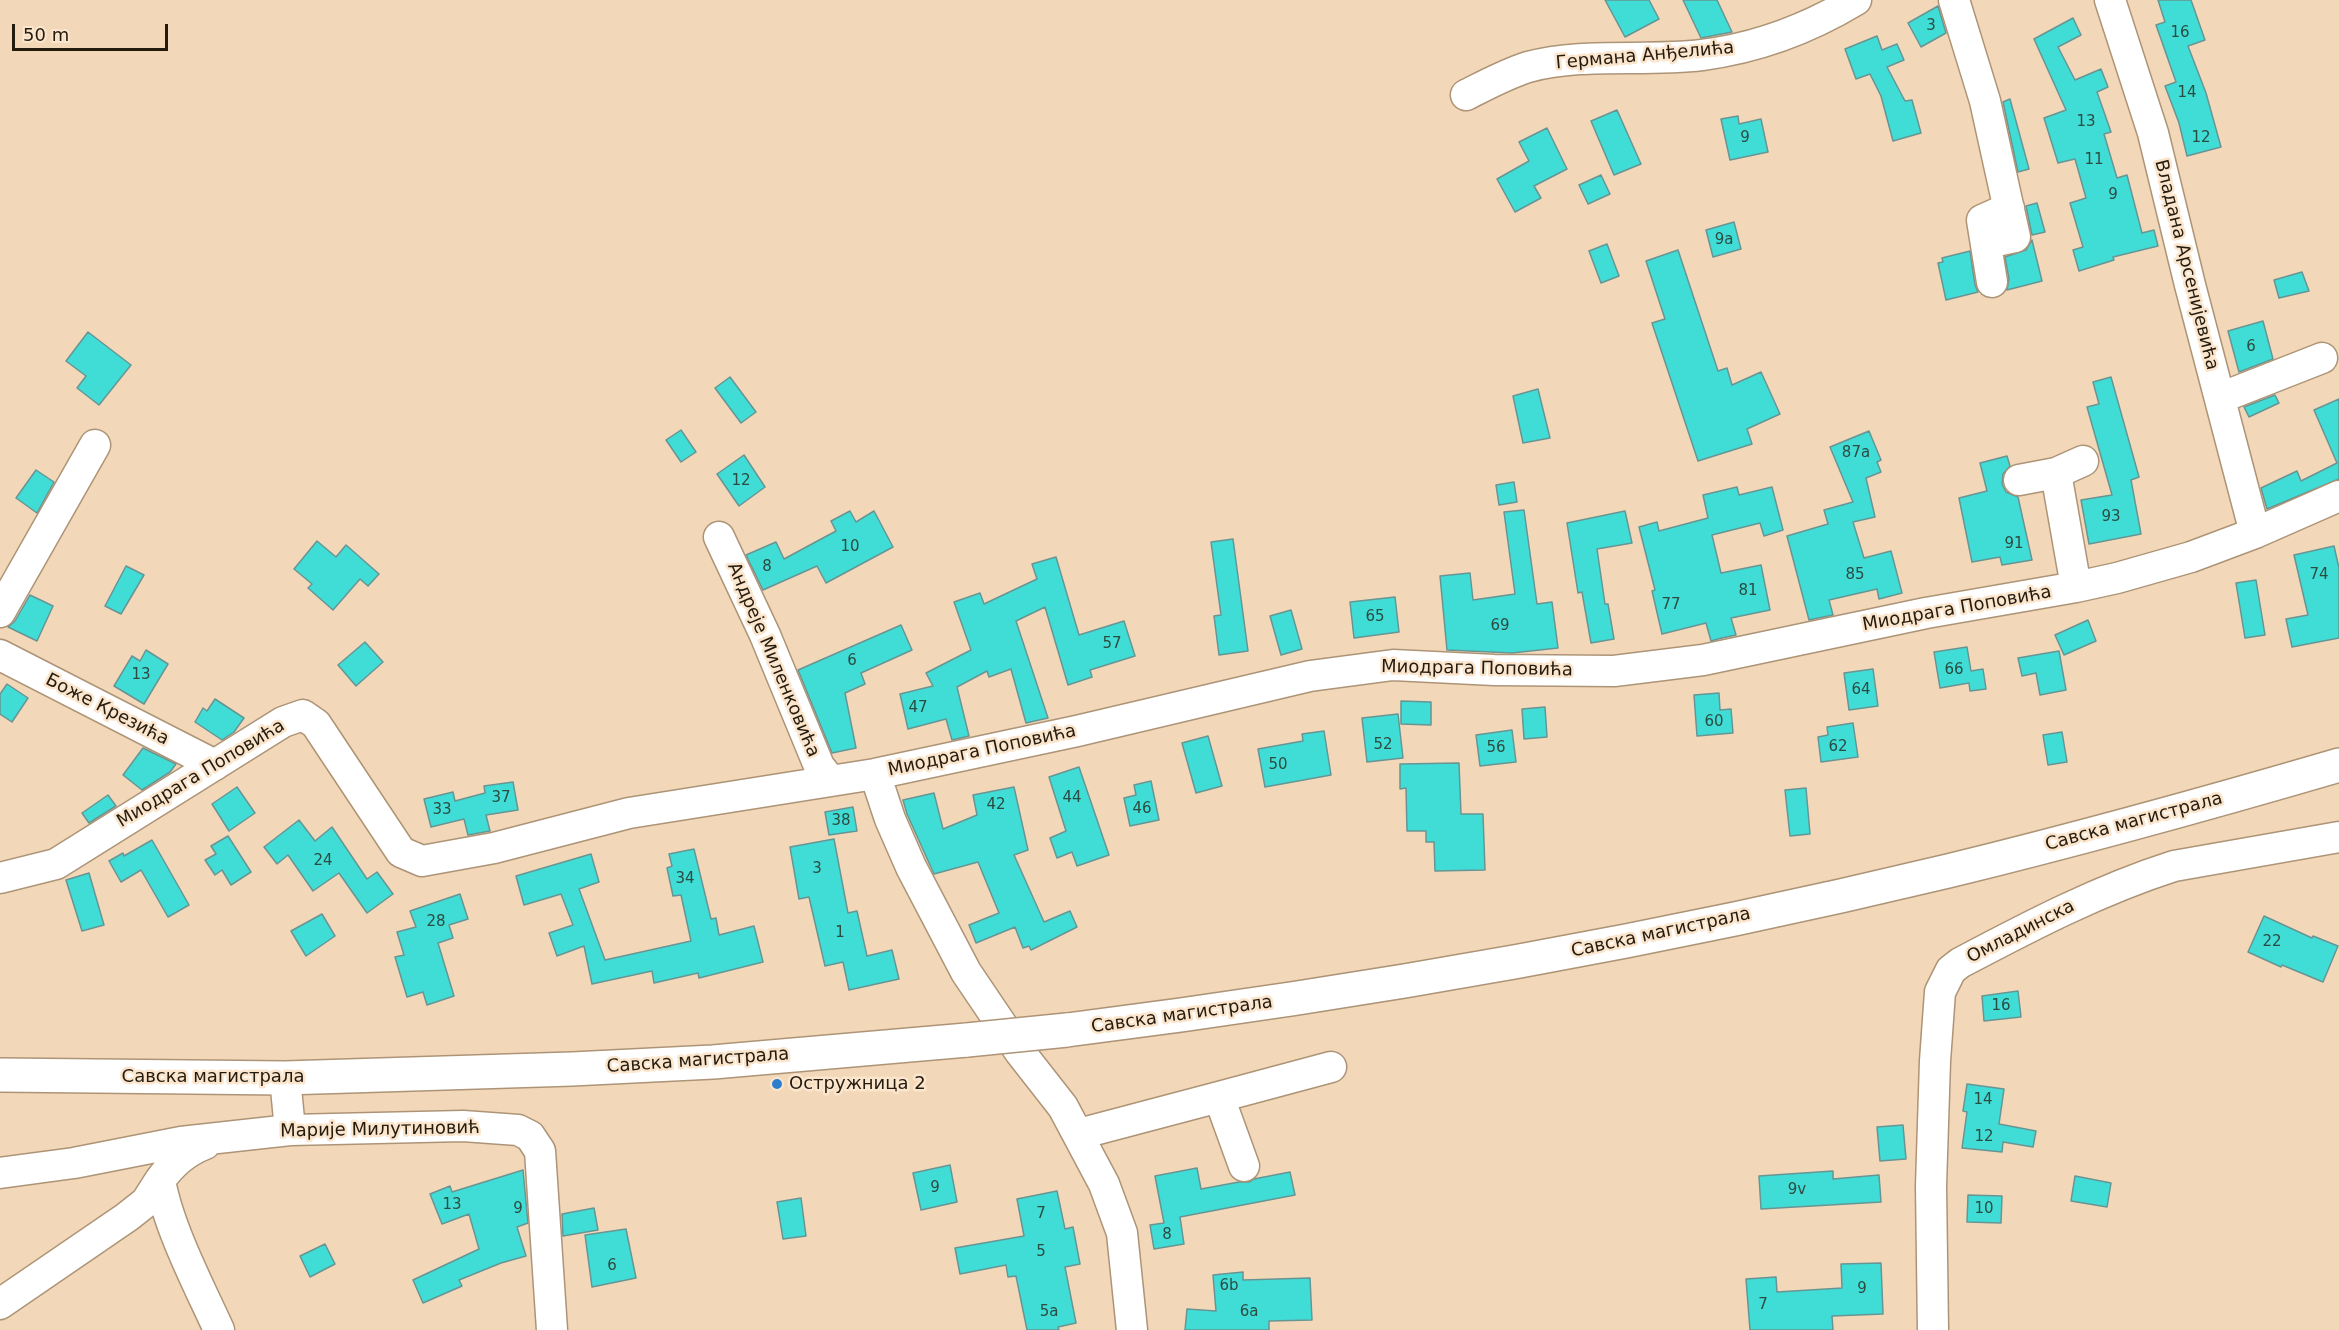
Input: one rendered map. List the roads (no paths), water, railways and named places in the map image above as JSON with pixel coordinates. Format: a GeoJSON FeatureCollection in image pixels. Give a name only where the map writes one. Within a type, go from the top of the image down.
{"type":"FeatureCollection","features":[{"type":"Feature","properties":{"kind":"main road","name":"Савска магистрала"},"geometry":{"type":"LineString","coordinates":[[0,1075],[285,1078],[713,1062],[1067,1030],[1241,1008],[1435,977],[1671,932],[1947,871],[2182,811],[2339,765]]}},
{"type":"Feature","properties":{"kind":"street","name":"Германа Анђелића"},"geometry":{"type":"LineString","coordinates":[[1466,96],[1504,75],[1529,67],[1561,61],[1699,55],[1749,47],[1804,27],[1856,0]]}},
{"type":"Feature","properties":{"kind":"street"},"geometry":{"type":"LineString","coordinates":[[1954,0],[1985,101],[2016,237],[1987,243]]}},
{"type":"Feature","properties":{"kind":"street","name":"Владана Арсенијевића"},"geometry":{"type":"LineString","coordinates":[[2110,0],[2153,133],[2255,533]]}},
{"type":"Feature","properties":{"kind":"street"},"geometry":{"type":"LineString","coordinates":[[1992,282],[1982,220],[2009,208]]}},
{"type":"Feature","properties":{"kind":"street"},"geometry":{"type":"LineString","coordinates":[[2220,398],[2322,358]]}},
{"type":"Feature","properties":{"kind":"street"},"geometry":{"type":"LineString","coordinates":[[0,612],[95,445]]}},
{"type":"Feature","properties":{"kind":"street","name":"Миодрага Поповића"},"geometry":{"type":"LineString","coordinates":[[2019,480],[2069,467],[2076,588]]}},
{"type":"Feature","properties":{"kind":"street","name":"Миодрага Поповића"},"geometry":{"type":"LineString","coordinates":[[0,878],[57,864],[283,722],[303,715],[316,724],[401,852],[422,861],[495,848],[629,813],[875,774],[1077,731],[1310,676],[1394,666],[1584,672],[1703,660],[1926,613],[2076,588],[2191,557],[2255,533],[2339,496]]}},
{"type":"Feature","properties":{"kind":"street","name":"Андреје Миленковића"},"geometry":{"type":"LineString","coordinates":[[719,537],[765,635],[819,766],[831,781]]}},
{"type":"Feature","properties":{"kind":"street","name":"Боже Крезића"},"geometry":{"type":"LineString","coordinates":[[0,655],[215,765]]}},
{"type":"Feature","properties":{"kind":"street"},"geometry":{"type":"LineString","coordinates":[[875,774],[890,819],[932,910],[966,972],[1006,1031],[1063,1107],[1104,1184],[1122,1233],[1132,1330]]}},
{"type":"Feature","properties":{"kind":"street","name":"Омладинска"},"geometry":{"type":"LineString","coordinates":[[1933,1330],[1931,1186],[1935,1061],[1941,992],[1951,970],[1960,963],[2073,905],[2153,872],[2174,866],[2339,837]]}},
{"type":"Feature","properties":{"kind":"street"},"geometry":{"type":"LineString","coordinates":[[1079,1134],[1331,1067]]}},
{"type":"Feature","properties":{"kind":"street"},"geometry":{"type":"LineString","coordinates":[[285,1078],[290,1130]]}},
{"type":"Feature","properties":{"kind":"street"},"geometry":{"type":"LineString","coordinates":[[1219,1097],[1244,1166]]}},
{"type":"Feature","properties":{"kind":"street","name":"Марије Милутиновић"},"geometry":{"type":"LineString","coordinates":[[0,1173],[74,1163],[181,1143],[290,1130],[463,1126],[518,1130],[530,1136],[540,1151],[552,1330]]}},
{"type":"Feature","properties":{"kind":"street","name":"Марије Милутиновић"},"geometry":{"type":"LineString","coordinates":[[0,1304],[146,1202],[168,1169],[189,1150],[219,1138]]}},
{"type":"Feature","properties":{"kind":"street"},"geometry":{"type":"LineString","coordinates":[[160,1180],[173,1223],[219,1330]]}},
{"type":"Feature","properties":{"kind":"place","name":"Остружница 2"},"geometry":{"type":"Point","coordinates":[777,1084]}}]}
